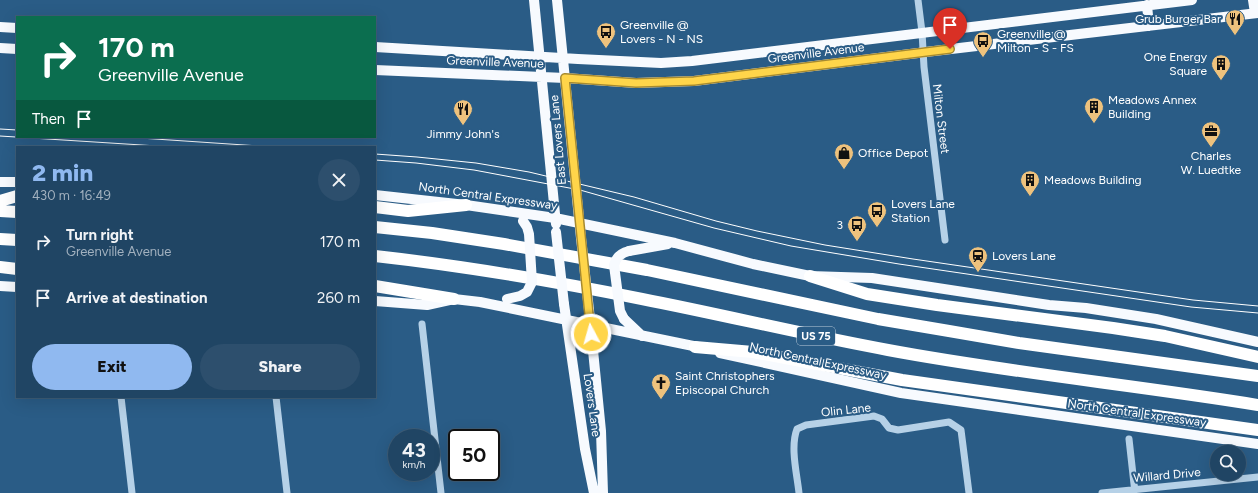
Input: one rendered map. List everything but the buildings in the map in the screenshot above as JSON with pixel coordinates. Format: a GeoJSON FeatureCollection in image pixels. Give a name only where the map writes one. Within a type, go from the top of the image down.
{"type":"FeatureCollection","features":[{"type":"Feature","properties":{"kind":"highway"},"geometry":{"type":"LineString","coordinates":[[0,201],[16,196]]}},
{"type":"Feature","properties":{"kind":"highway"},"geometry":{"type":"LineString","coordinates":[[376,207],[408,211],[466,205]]}},
{"type":"Feature","properties":{"kind":"highway"},"geometry":{"type":"LineString","coordinates":[[0,211],[16,212]]}},
{"type":"Feature","properties":{"kind":"highway","name":"US 75"},"geometry":{"type":"LineString","coordinates":[[376,227],[432,233],[504,244],[647,270],[878,319],[1003,340],[1258,376]]}},
{"type":"Feature","properties":{"kind":"highway"},"geometry":{"type":"LineString","coordinates":[[0,239],[16,240]]}},
{"type":"Feature","properties":{"kind":"highway","name":"North Central Expressway"},"geometry":{"type":"LineString","coordinates":[[376,256],[460,266],[530,278],[641,299],[924,357],[1258,405]]}},
{"type":"Feature","properties":{"kind":"highway"},"geometry":{"type":"LineString","coordinates":[[0,267],[16,269]]}},
{"type":"Feature","properties":{"kind":"highway"},"geometry":{"type":"LineString","coordinates":[[810,276],[867,294],[1165,336],[1258,357]]}},
{"type":"Feature","properties":{"kind":"highway"},"geometry":{"type":"LineString","coordinates":[[376,286],[454,299]]}},
{"type":"Feature","properties":{"kind":"highway"},"geometry":{"type":"LineString","coordinates":[[695,346],[753,352],[902,380],[1258,430]]}},
{"type":"Feature","properties":{"kind":"main road","name":"East Lovers Lane"},"geometry":{"type":"LineString","coordinates":[[534,0],[566,321]]}},
{"type":"Feature","properties":{"kind":"main road","name":"East Lovers Lane"},"geometry":{"type":"LineString","coordinates":[[557,0],[590,325]]}},
{"type":"Feature","properties":{"kind":"main road","name":"Greenville Avenue"},"geometry":{"type":"LineString","coordinates":[[376,47],[563,59],[661,63],[692,61],[1192,0]]}},
{"type":"Feature","properties":{"kind":"main road"},"geometry":{"type":"LineString","coordinates":[[1253,0],[1256,13]]}},
{"type":"Feature","properties":{"kind":"main road"},"geometry":{"type":"LineString","coordinates":[[1147,5],[1150,26]]}},
{"type":"Feature","properties":{"kind":"main road","name":"Greenville Avenue"},"geometry":{"type":"LineString","coordinates":[[376,70],[565,78],[636,83],[694,81],[923,52],[1256,13]]}},
{"type":"Feature","properties":{"kind":"main road"},"geometry":{"type":"LineString","coordinates":[[0,27],[16,28]]}},
{"type":"Feature","properties":{"kind":"main road"},"geometry":{"type":"LineString","coordinates":[[0,48],[16,49]]}},
{"type":"Feature","properties":{"kind":"main road"},"geometry":{"type":"LineString","coordinates":[[0,182],[16,182]]}},
{"type":"Feature","properties":{"kind":"main road","name":"North Central Expressway"},"geometry":{"type":"LineString","coordinates":[[376,195],[466,205],[555,218],[676,243],[753,264],[810,276],[872,278],[1049,305],[1086,308],[1156,319],[1258,342]]}},
{"type":"Feature","properties":{"kind":"main road"},"geometry":{"type":"LineString","coordinates":[[493,305],[507,299],[520,296],[527,292],[532,282],[527,227],[523,221],[505,211]]}},
{"type":"Feature","properties":{"kind":"main road"},"geometry":{"type":"LineString","coordinates":[[642,336],[624,319],[620,311],[614,265],[619,256],[628,251],[676,243]]}},
{"type":"Feature","properties":{"kind":"main road"},"geometry":{"type":"LineString","coordinates":[[0,286],[16,287]]}},
{"type":"Feature","properties":{"kind":"main road","name":"North Central Expressway"},"geometry":{"type":"LineString","coordinates":[[376,301],[427,305],[454,299],[493,305],[695,346],[746,360],[901,393],[1258,444]]}},
{"type":"Feature","properties":{"kind":"main road","name":"Lovers Lane"},"geometry":{"type":"LineString","coordinates":[[566,321],[594,493]]}},
{"type":"Feature","properties":{"kind":"main road","name":"Lovers Lane"},"geometry":{"type":"LineString","coordinates":[[590,325],[601,432],[603,493]]}},
{"type":"Feature","properties":{"kind":"street","name":"Milton Street"},"geometry":{"type":"LineString","coordinates":[[918,0],[927,94],[945,240]]}},
{"type":"Feature","properties":{"kind":"street"},"geometry":{"type":"LineString","coordinates":[[422,324],[442,493]]}},
{"type":"Feature","properties":{"kind":"street"},"geometry":{"type":"LineString","coordinates":[[121,398],[132,493]]}},
{"type":"Feature","properties":{"kind":"street"},"geometry":{"type":"LineString","coordinates":[[276,398],[287,493]]}},
{"type":"Feature","properties":{"kind":"street","name":"Olin Lane"},"geometry":{"type":"LineString","coordinates":[[799,493],[794,446],[794,436],[797,429],[806,425],[874,416],[882,419],[889,428],[898,430],[949,422],[961,430],[969,493]]}},
{"type":"Feature","properties":{"kind":"street"},"geometry":{"type":"LineString","coordinates":[[1129,439],[1135,491]]}},
{"type":"Feature","properties":{"kind":"street","name":"Willard Drive"},"geometry":{"type":"LineString","coordinates":[[1102,493],[1135,491],[1258,477]]}},
{"type":"Feature","properties":{"kind":"tram line"},"geometry":{"type":"LineString","coordinates":[[0,129],[16,130]]}},
{"type":"Feature","properties":{"kind":"tram line"},"geometry":{"type":"LineString","coordinates":[[0,136],[16,137]]}},
{"type":"Feature","properties":{"kind":"tram line"},"geometry":{"type":"LineString","coordinates":[[31,138],[157,146]]}},
{"type":"Feature","properties":{"kind":"tram line"},"geometry":{"type":"LineString","coordinates":[[140,138],[259,146]]}},
{"type":"Feature","properties":{"kind":"tram line"},"geometry":{"type":"LineString","coordinates":[[376,154],[476,163],[529,172],[634,197],[716,221],[825,245],[1193,300],[1258,306]]}},
{"type":"Feature","properties":{"kind":"tram line"},"geometry":{"type":"LineString","coordinates":[[376,160],[474,170],[580,190],[714,228],[791,246],[899,264],[1191,307],[1258,313]]}},
{"type":"Feature","properties":{"kind":"place","name":"Grub Burger Bar"},"geometry":{"type":"Point","coordinates":[1235,36]}},
{"type":"Feature","properties":{"kind":"place","name":"Greenville @ Lovers - N - NS"},"geometry":{"type":"Point","coordinates":[606,49]}},
{"type":"Feature","properties":{"kind":"place","name":"Greenville @ Milton - S - FS"},"geometry":{"type":"Point","coordinates":[983,58]}},
{"type":"Feature","properties":{"kind":"place","name":"One Energy Square"},"geometry":{"type":"Point","coordinates":[1221,81]}},
{"type":"Feature","properties":{"kind":"place","name":"Meadows Annex Building"},"geometry":{"type":"Point","coordinates":[1094,124]}},
{"type":"Feature","properties":{"kind":"place","name":"Jimmy John's"},"geometry":{"type":"Point","coordinates":[463,126]}},
{"type":"Feature","properties":{"kind":"place","name":"Charles W. Luedtke"},"geometry":{"type":"Point","coordinates":[1211,148]}},
{"type":"Feature","properties":{"kind":"place","name":"Office Depot"},"geometry":{"type":"Point","coordinates":[844,170]}},
{"type":"Feature","properties":{"kind":"place","name":"Meadows Building"},"geometry":{"type":"Point","coordinates":[1030,197]}},
{"type":"Feature","properties":{"kind":"place","name":"Lovers Lane Station"},"geometry":{"type":"Point","coordinates":[877,228]}},
{"type":"Feature","properties":{"kind":"place","name":"3"},"geometry":{"type":"Point","coordinates":[857,242]}},
{"type":"Feature","properties":{"kind":"place","name":"Lovers Lane"},"geometry":{"type":"Point","coordinates":[978,273]}},
{"type":"Feature","properties":{"kind":"place","name":"Saint Christophers Episcopal Church"},"geometry":{"type":"Point","coordinates":[661,400]}},
{"type":"Feature","properties":{"kind":"route"},"geometry":{"type":"LineString","coordinates":[[591,334],[565,78],[636,83],[694,81],[950,49]]}}]}
